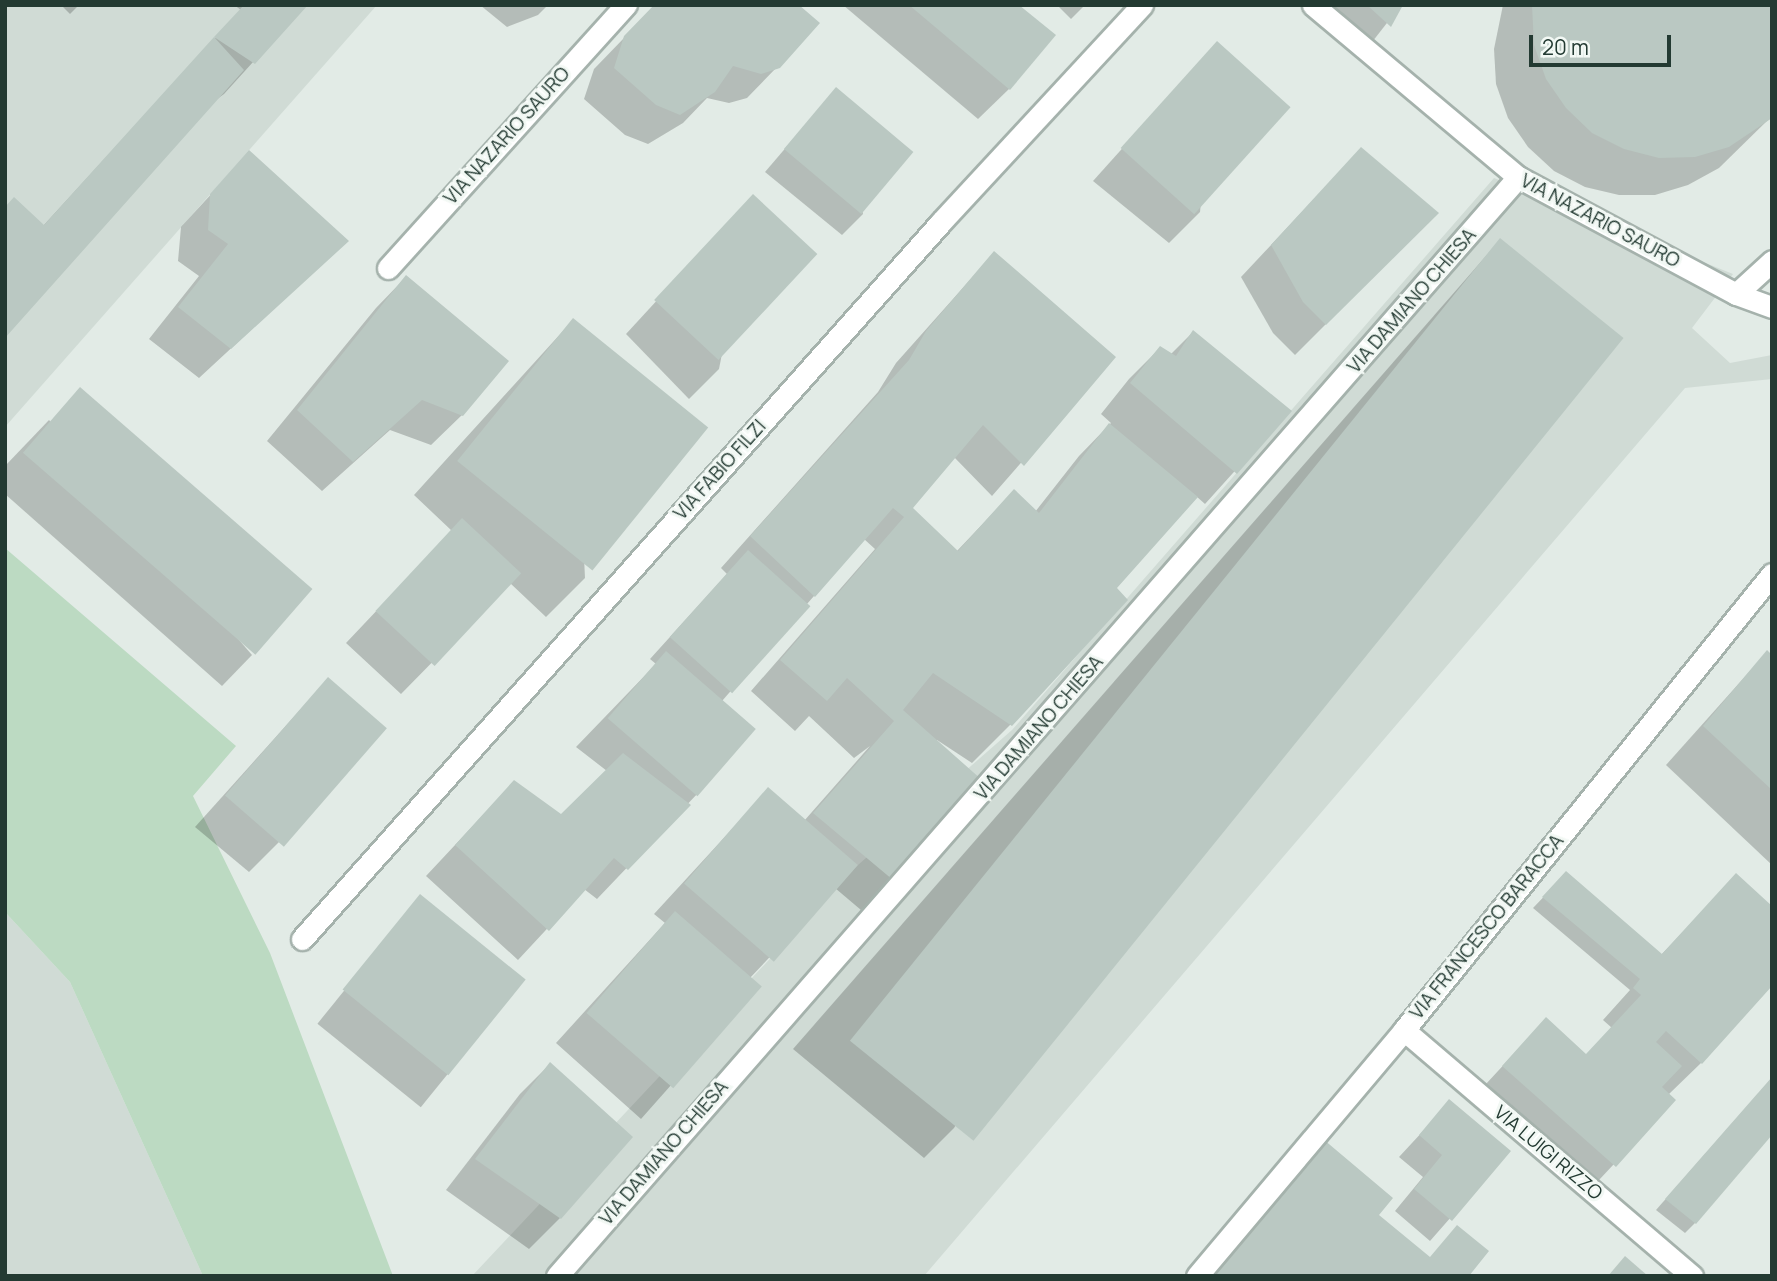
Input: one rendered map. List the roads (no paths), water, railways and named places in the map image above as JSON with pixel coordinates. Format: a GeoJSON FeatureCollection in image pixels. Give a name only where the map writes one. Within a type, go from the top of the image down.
{"type":"FeatureCollection","features":[{"type":"Feature","properties":{"kind":"street","name":"VIA NAZARIO SAURO"},"geometry":{"type":"LineString","coordinates":[[388,268],[626,5]]}},
{"type":"Feature","properties":{"kind":"street","name":"VIA FABIO FILZI"},"geometry":{"type":"LineString","coordinates":[[302,939],[942,222],[1142,5]]}},
{"type":"Feature","properties":{"kind":"street","name":"VIA NAZARIO SAURO"},"geometry":{"type":"LineString","coordinates":[[1313,5],[1518,177],[1735,294],[1772,307]]}},
{"type":"Feature","properties":{"kind":"street","name":"VIA DAMIANO CHIESA"},"geometry":{"type":"LineString","coordinates":[[557,1276],[1518,177]]}},
{"type":"Feature","properties":{"kind":"street"},"geometry":{"type":"LineString","coordinates":[[1735,294],[1772,261]]}},
{"type":"Feature","properties":{"kind":"street","name":"VIA FRANCESCO BARACCA"},"geometry":{"type":"LineString","coordinates":[[1197,1276],[1404,1030],[1772,574]]}},
{"type":"Feature","properties":{"kind":"street","name":"VIA LUIGI RIZZO"},"geometry":{"type":"LineString","coordinates":[[1404,1030],[1692,1276]]}}]}
